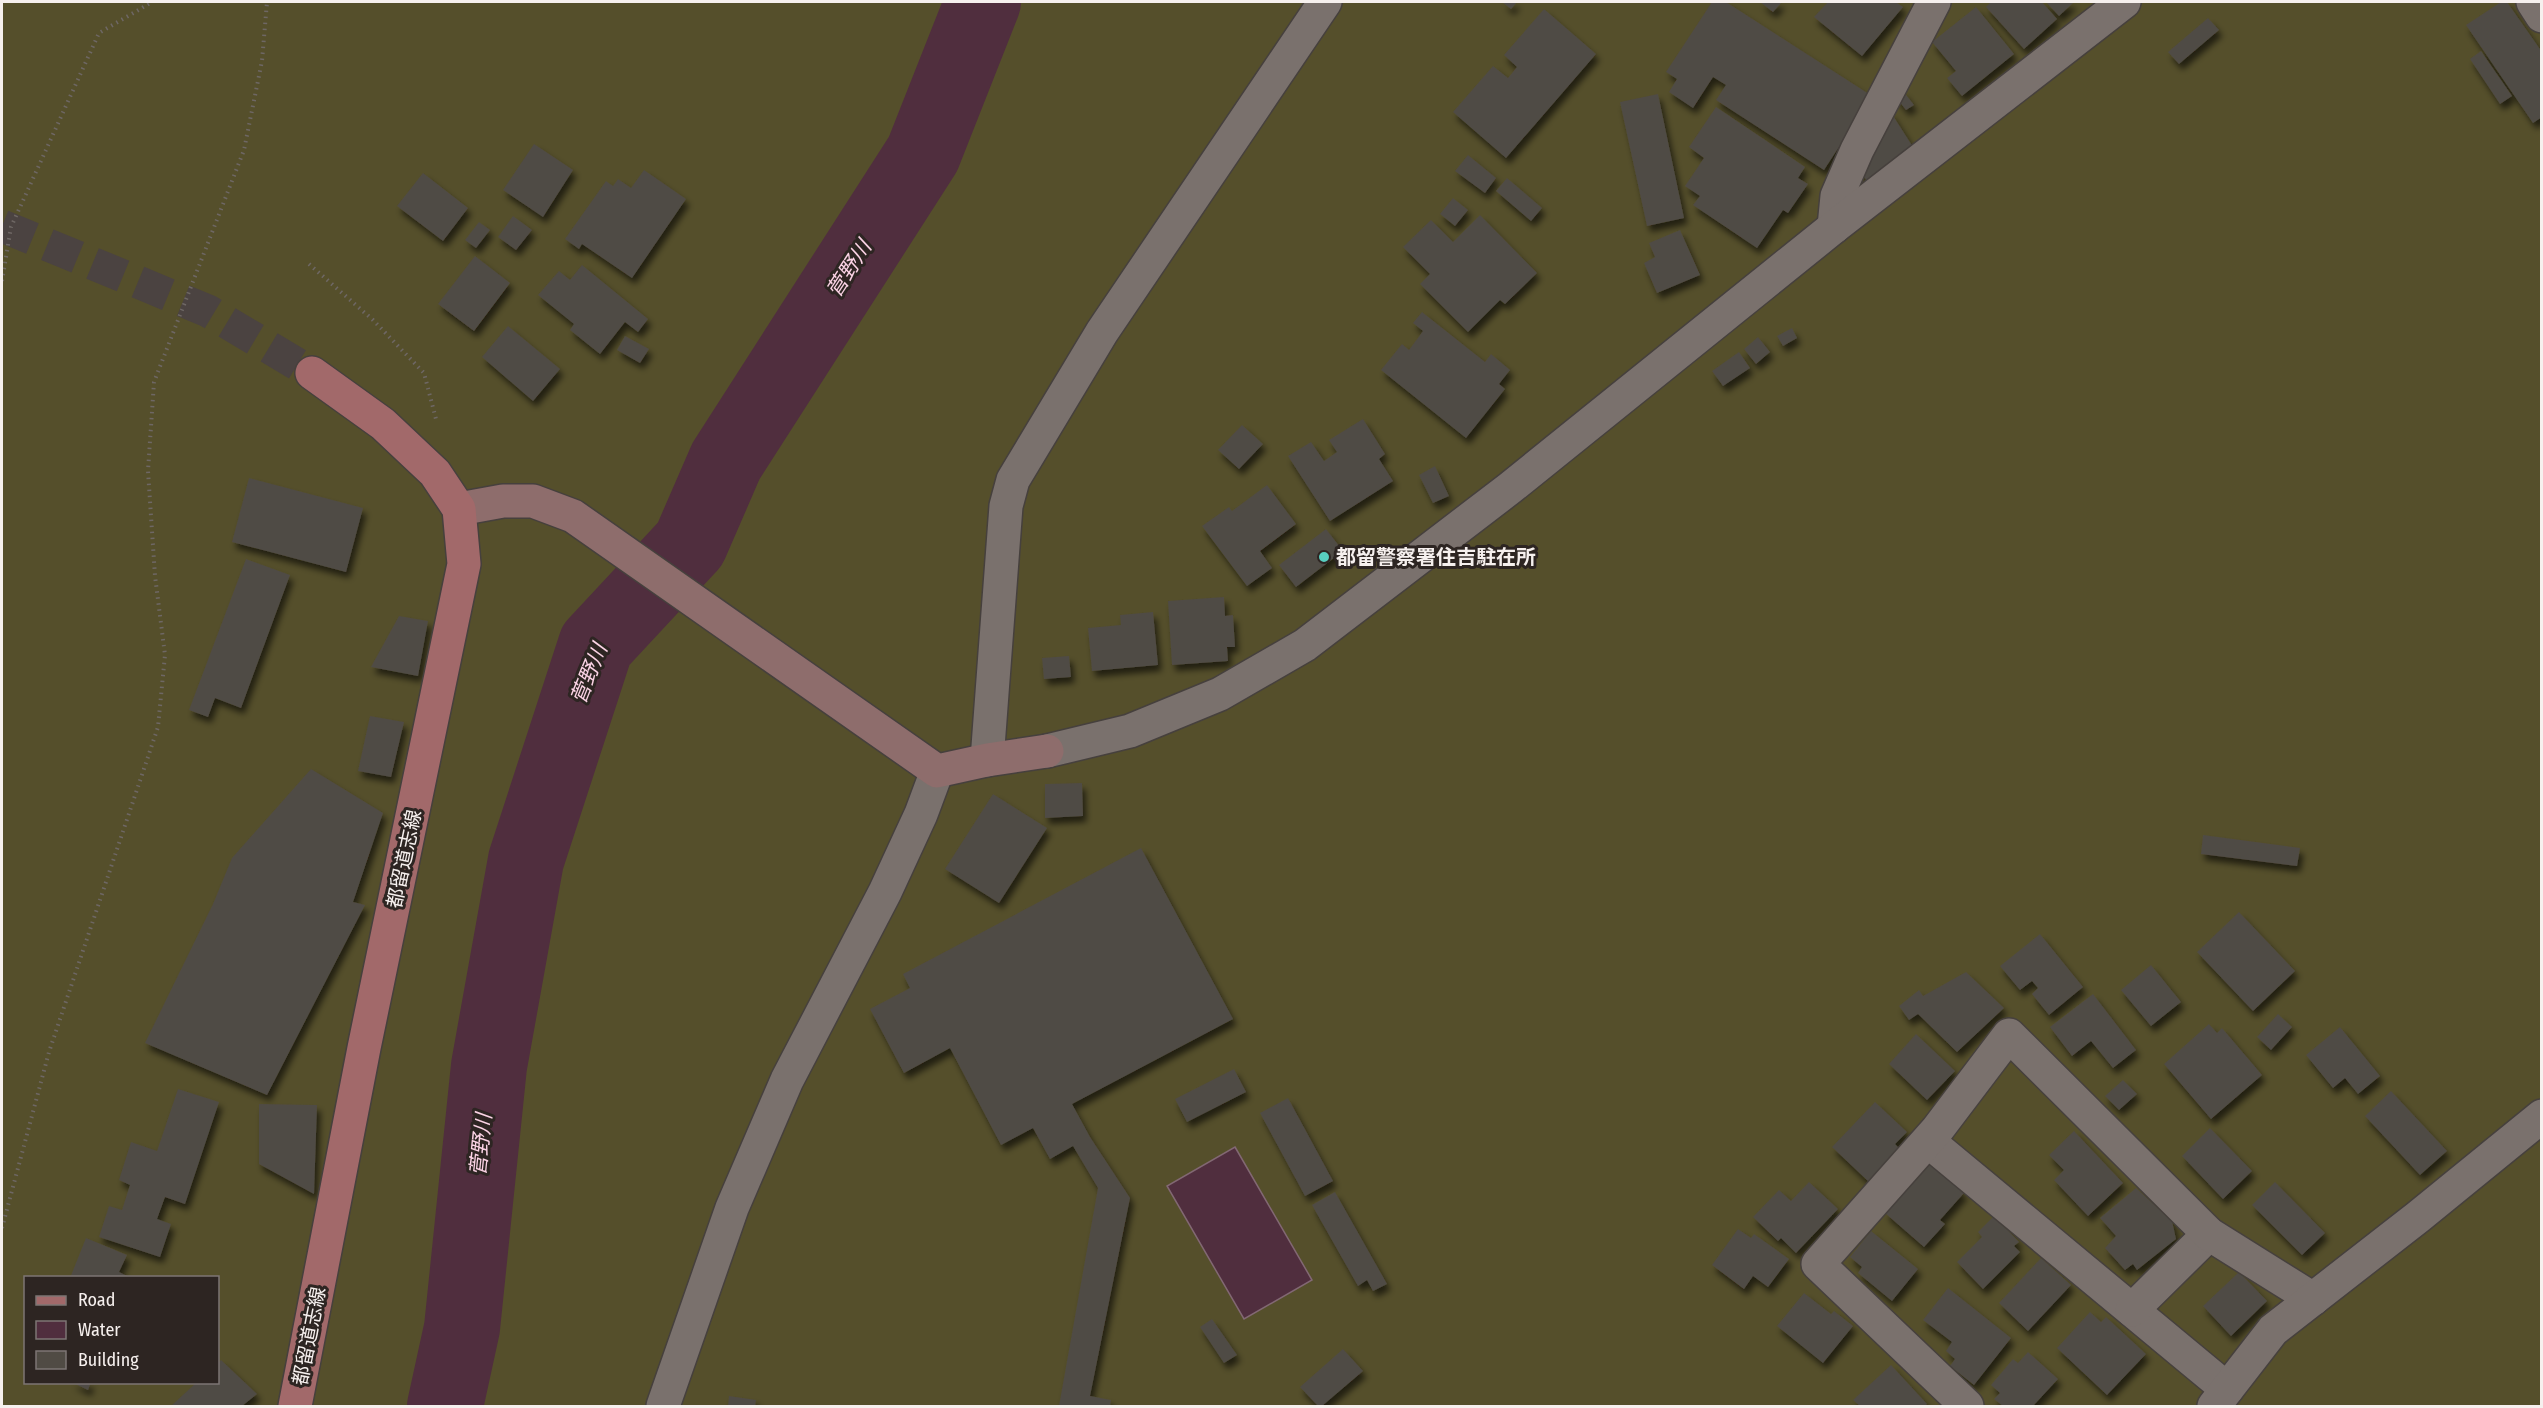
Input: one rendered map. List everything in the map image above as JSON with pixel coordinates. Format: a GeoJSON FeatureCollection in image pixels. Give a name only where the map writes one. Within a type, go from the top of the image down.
{"type":"FeatureCollection","features":[{"type":"Feature","properties":{"kind":"main road","name":"都留道志線"},"geometry":{"type":"LineString","coordinates":[[295,1407],[364,1048],[464,564],[459,509],[435,473],[383,424],[312,373]]}},
{"type":"Feature","properties":{"kind":"street"},"geometry":{"type":"LineString","coordinates":[[987,760],[1006,506],[1012,480],[1102,332],[1325,2]]}},
{"type":"Feature","properties":{"kind":"street"},"geometry":{"type":"LineString","coordinates":[[1834,227],[1837,196],[1857,150],[1934,2]]}},
{"type":"Feature","properties":{"kind":"street"},"geometry":{"type":"LineString","coordinates":[[459,509],[503,501],[533,501],[573,516],[937,771],[987,760],[1047,751],[1140,727],[1220,694],[1305,645],[1510,488],[1834,227],[2124,2]]}},
{"type":"Feature","properties":{"kind":"street"},"geometry":{"type":"LineString","coordinates":[[2533,2],[2541,16]]}},
{"type":"Feature","properties":{"kind":"street"},"geometry":{"type":"LineString","coordinates":[[663,1407],[736,1197],[787,1080],[885,892],[921,814],[937,771]]}},
{"type":"Feature","properties":{"kind":"street"},"geometry":{"type":"LineString","coordinates":[[1967,1407],[1818,1264],[1928,1141],[2009,1035],[2209,1234],[2313,1299]]}},
{"type":"Feature","properties":{"kind":"street"},"geometry":{"type":"LineString","coordinates":[[1928,1141],[2132,1310],[2221,1398],[2273,1330],[2418,1217],[2541,1116]]}},
{"type":"Feature","properties":{"kind":"street"},"geometry":{"type":"LineString","coordinates":[[2132,1310],[2209,1234]]}},
{"type":"Feature","properties":{"kind":"path"},"geometry":{"type":"LineString","coordinates":[[2,281],[11,227],[99,33],[152,2]]}},
{"type":"Feature","properties":{"kind":"path"},"geometry":{"type":"LineString","coordinates":[[2,1228],[49,1052],[158,727],[165,655],[155,576],[148,471],[154,382],[244,150],[262,61],[267,2]]}},
{"type":"Feature","properties":{"kind":"path"},"geometry":{"type":"LineString","coordinates":[[309,264],[373,320],[424,373],[439,429]]}},
{"type":"Feature","properties":{"kind":"shaded area"},"geometry":{"type":"Polygon","coordinates":[[[2,2],[2541,2],[2541,1406],[2,1406],[2,2]]]}},
{"type":"Feature","properties":{"kind":"water"},"geometry":{"type":"Polygon","coordinates":[[[1235,1147],[1312,1280],[1244,1319],[1167,1186],[1235,1147]]]}},
{"type":"Feature","properties":{"kind":"building"},"geometry":{"type":"Polygon","coordinates":[[[1502,2],[1517,2],[1511,9],[1502,2]]]}},
{"type":"Feature","properties":{"kind":"building"},"geometry":{"type":"Polygon","coordinates":[[[1712,2],[1726,2],[1872,96],[1824,170],[1716,100],[1726,85],[1713,77],[1693,108],[1669,92],[1677,79],[1666,72],[1712,2]]]}},
{"type":"Feature","properties":{"kind":"building"},"geometry":{"type":"Polygon","coordinates":[[[1760,2],[1782,2],[1773,12],[1760,2]]]}},
{"type":"Feature","properties":{"kind":"building"},"geometry":{"type":"Polygon","coordinates":[[[1828,2],[1896,2],[1903,7],[1862,56],[1814,17],[1828,2]]]}},
{"type":"Feature","properties":{"kind":"building"},"geometry":{"type":"Polygon","coordinates":[[[1991,2],[2042,2],[2057,19],[2024,49],[1986,7],[1991,2]]]}},
{"type":"Feature","properties":{"kind":"building"},"geometry":{"type":"Polygon","coordinates":[[[2046,2],[2074,2],[2059,16],[2046,2]]]}},
{"type":"Feature","properties":{"kind":"building"},"geometry":{"type":"Polygon","coordinates":[[[2501,2],[2507,2],[2542,52],[2542,117],[2533,123],[2466,25],[2501,2]]]}},
{"type":"Feature","properties":{"kind":"building"},"geometry":{"type":"Polygon","coordinates":[[[1976,7],[2014,54],[1962,96],[1947,78],[1956,71],[1932,42],[1976,7]]]}},
{"type":"Feature","properties":{"kind":"building"},"geometry":{"type":"Polygon","coordinates":[[[1544,9],[1596,54],[1506,158],[1453,112],[1493,66],[1508,78],[1517,67],[1504,55],[1544,9]]]}},
{"type":"Feature","properties":{"kind":"building"},"geometry":{"type":"Polygon","coordinates":[[[2208,18],[2219,30],[2179,64],[2168,52],[2208,18]]]}},
{"type":"Feature","properties":{"kind":"building"},"geometry":{"type":"Polygon","coordinates":[[[2481,51],[2512,96],[2500,104],[2470,59],[2481,51]]]}},
{"type":"Feature","properties":{"kind":"building"},"geometry":{"type":"Polygon","coordinates":[[[1903,91],[1914,105],[1906,110],[1895,96],[1903,91]]]}},
{"type":"Feature","properties":{"kind":"building"},"geometry":{"type":"Polygon","coordinates":[[[1658,94],[1684,218],[1647,226],[1620,102],[1658,94]]]}},
{"type":"Feature","properties":{"kind":"building"},"geometry":{"type":"Polygon","coordinates":[[[1716,107],[1805,167],[1798,178],[1808,184],[1788,213],[1783,210],[1757,248],[1693,205],[1700,196],[1685,186],[1704,158],[1689,147],[1716,107]]]}},
{"type":"Feature","properties":{"kind":"building"},"geometry":{"type":"Polygon","coordinates":[[[1890,111],[1913,147],[1868,182],[1858,170],[1890,111]]]}},
{"type":"Feature","properties":{"kind":"building"},"geometry":{"type":"Polygon","coordinates":[[[534,144],[573,170],[543,217],[503,190],[534,144]]]}},
{"type":"Feature","properties":{"kind":"building"},"geometry":{"type":"Polygon","coordinates":[[[1468,155],[1496,178],[1485,193],[1455,171],[1468,155]]]}},
{"type":"Feature","properties":{"kind":"building"},"geometry":{"type":"Polygon","coordinates":[[[644,170],[686,199],[632,278],[582,244],[579,249],[565,239],[606,181],[613,186],[618,179],[631,188],[644,170]]]}},
{"type":"Feature","properties":{"kind":"building"},"geometry":{"type":"Polygon","coordinates":[[[423,173],[468,208],[443,241],[397,206],[423,173]]]}},
{"type":"Feature","properties":{"kind":"building"},"geometry":{"type":"Polygon","coordinates":[[[1507,178],[1542,208],[1531,221],[1496,191],[1507,178]]]}},
{"type":"Feature","properties":{"kind":"building"},"geometry":{"type":"Polygon","coordinates":[[[1453,198],[1468,210],[1455,226],[1440,214],[1453,198]]]}},
{"type":"Feature","properties":{"kind":"building"},"geometry":{"type":"Polygon","coordinates":[[[1480,215],[1537,273],[1505,304],[1500,300],[1468,332],[1420,284],[1430,274],[1403,247],[1431,220],[1453,242],[1480,215]]]}},
{"type":"Feature","properties":{"kind":"building"},"geometry":{"type":"Polygon","coordinates":[[[513,216],[532,230],[516,250],[498,237],[513,216]]]}},
{"type":"Feature","properties":{"kind":"building"},"geometry":{"type":"Polygon","coordinates":[[[479,222],[490,230],[476,248],[465,240],[479,222]]]}},
{"type":"Feature","properties":{"kind":"building"},"geometry":{"type":"Polygon","coordinates":[[[1680,230],[1700,275],[1657,293],[1644,263],[1655,257],[1649,243],[1680,230]]]}},
{"type":"Feature","properties":{"kind":"building"},"geometry":{"type":"Polygon","coordinates":[[[475,256],[510,283],[474,331],[438,304],[475,256]]]}},
{"type":"Feature","properties":{"kind":"building"},"geometry":{"type":"Polygon","coordinates":[[[582,265],[648,319],[638,332],[625,322],[600,354],[570,330],[574,324],[538,295],[559,271],[570,280],[582,265]]]}},
{"type":"Feature","properties":{"kind":"building"},"geometry":{"type":"Polygon","coordinates":[[[1422,312],[1485,362],[1491,354],[1510,370],[1499,384],[1505,389],[1466,438],[1381,370],[1402,344],[1409,350],[1423,331],[1413,323],[1422,312]]]}},
{"type":"Feature","properties":{"kind":"building"},"geometry":{"type":"Polygon","coordinates":[[[508,326],[560,369],[533,401],[482,357],[508,326]]]}},
{"type":"Feature","properties":{"kind":"building"},"geometry":{"type":"Polygon","coordinates":[[[1792,328],[1797,338],[1783,346],[1777,336],[1792,328]]]}},
{"type":"Feature","properties":{"kind":"building"},"geometry":{"type":"Polygon","coordinates":[[[625,336],[649,349],[640,363],[617,350],[625,336]]]}},
{"type":"Feature","properties":{"kind":"building"},"geometry":{"type":"Polygon","coordinates":[[[1758,337],[1770,352],[1756,364],[1744,349],[1758,337]]]}},
{"type":"Feature","properties":{"kind":"building"},"geometry":{"type":"Polygon","coordinates":[[[1739,352],[1750,368],[1723,386],[1712,371],[1739,352]]]}},
{"type":"Feature","properties":{"kind":"building"},"geometry":{"type":"Polygon","coordinates":[[[1363,419],[1385,454],[1379,459],[1393,481],[1330,521],[1288,456],[1311,442],[1324,461],[1337,452],[1329,440],[1363,419]]]}},
{"type":"Feature","properties":{"kind":"building"},"geometry":{"type":"Polygon","coordinates":[[[1242,425],[1263,444],[1239,469],[1218,450],[1242,425]]]}},
{"type":"Feature","properties":{"kind":"building"},"geometry":{"type":"Polygon","coordinates":[[[1435,466],[1449,496],[1433,503],[1419,475],[1435,466]]]}},
{"type":"Feature","properties":{"kind":"building"},"geometry":{"type":"Polygon","coordinates":[[[249,478],[363,508],[346,572],[232,542],[249,478]]]}},
{"type":"Feature","properties":{"kind":"building"},"geometry":{"type":"Polygon","coordinates":[[[1267,485],[1296,524],[1260,551],[1272,568],[1247,586],[1202,526],[1229,507],[1232,511],[1267,485]]]}},
{"type":"Feature","properties":{"kind":"building"},"geometry":{"type":"Polygon","coordinates":[[[1326,529],[1343,551],[1296,587],[1279,565],[1326,529]]]}},
{"type":"Feature","properties":{"kind":"building"},"geometry":{"type":"Polygon","coordinates":[[[246,559],[290,575],[241,708],[215,698],[208,717],[189,710],[246,559]]]}},
{"type":"Feature","properties":{"kind":"building"},"geometry":{"type":"Polygon","coordinates":[[[1224,597],[1225,616],[1233,615],[1235,647],[1227,647],[1228,661],[1172,665],[1168,601],[1224,597]]]}},
{"type":"Feature","properties":{"kind":"building"},"geometry":{"type":"Polygon","coordinates":[[[1153,612],[1158,665],[1092,671],[1088,628],[1121,625],[1120,615],[1153,612]]]}},
{"type":"Feature","properties":{"kind":"building"},"geometry":{"type":"Polygon","coordinates":[[[399,616],[428,621],[418,676],[371,667],[399,616]]]}},
{"type":"Feature","properties":{"kind":"building"},"geometry":{"type":"Polygon","coordinates":[[[1069,656],[1071,677],[1044,679],[1042,658],[1069,656]]]}},
{"type":"Feature","properties":{"kind":"building"},"geometry":{"type":"Polygon","coordinates":[[[370,716],[404,722],[391,777],[358,771],[370,716]]]}},
{"type":"Feature","properties":{"kind":"building"},"geometry":{"type":"Polygon","coordinates":[[[311,769],[383,813],[353,902],[365,905],[267,1095],[145,1043],[213,904],[232,858],[311,769]]]}},
{"type":"Feature","properties":{"kind":"building"},"geometry":{"type":"Polygon","coordinates":[[[1082,783],[1083,816],[1045,818],[1045,784],[1082,783]]]}},
{"type":"Feature","properties":{"kind":"building"},"geometry":{"type":"Polygon","coordinates":[[[993,794],[1047,828],[999,903],[945,869],[993,794]]]}},
{"type":"Feature","properties":{"kind":"building"},"geometry":{"type":"Polygon","coordinates":[[[2203,835],[2300,848],[2297,866],[2201,854],[2203,835]]]}},
{"type":"Feature","properties":{"kind":"building"},"geometry":{"type":"Polygon","coordinates":[[[1141,848],[1233,1019],[1072,1104],[1090,1137],[1130,1198],[1090,1396],[1111,1400],[1110,1406],[1059,1406],[1098,1188],[1073,1146],[1050,1159],[1033,1128],[1001,1145],[950,1048],[904,1073],[870,1009],[910,988],[903,974],[1141,848]]]}},
{"type":"Feature","properties":{"kind":"building"},"geometry":{"type":"Polygon","coordinates":[[[2239,912],[2295,971],[2253,1011],[2197,952],[2239,912]]]}},
{"type":"Feature","properties":{"kind":"building"},"geometry":{"type":"Polygon","coordinates":[[[2040,934],[2083,987],[2049,1015],[2032,994],[2038,988],[2032,981],[2020,990],[2000,966],[2040,934]]]}},
{"type":"Feature","properties":{"kind":"building"},"geometry":{"type":"Polygon","coordinates":[[[2151,965],[2181,1002],[2151,1026],[2121,990],[2151,965]]]}},
{"type":"Feature","properties":{"kind":"building"},"geometry":{"type":"Polygon","coordinates":[[[1966,972],[2004,1008],[1957,1052],[1918,1014],[1909,1020],[1899,1006],[1919,990],[1923,996],[1966,972]]]}},
{"type":"Feature","properties":{"kind":"building"},"geometry":{"type":"Polygon","coordinates":[[[2093,994],[2136,1050],[2113,1068],[2091,1041],[2072,1056],[2050,1027],[2093,994]]]}},
{"type":"Feature","properties":{"kind":"building"},"geometry":{"type":"Polygon","coordinates":[[[2278,1014],[2292,1027],[2271,1050],[2257,1037],[2278,1014]]]}},
{"type":"Feature","properties":{"kind":"building"},"geometry":{"type":"Polygon","coordinates":[[[2209,1024],[2217,1033],[2222,1028],[2262,1075],[2211,1119],[2164,1064],[2209,1024]]]}},
{"type":"Feature","properties":{"kind":"building"},"geometry":{"type":"Polygon","coordinates":[[[2340,1027],[2380,1076],[2358,1094],[2345,1078],[2333,1088],[2306,1055],[2340,1027]]]}},
{"type":"Feature","properties":{"kind":"building"},"geometry":{"type":"Polygon","coordinates":[[[1916,1034],[1955,1071],[1927,1100],[1889,1064],[1916,1034]]]}},
{"type":"Feature","properties":{"kind":"building"},"geometry":{"type":"Polygon","coordinates":[[[1234,1069],[1246,1092],[1187,1122],[1175,1099],[1234,1069]]]}},
{"type":"Feature","properties":{"kind":"building"},"geometry":{"type":"Polygon","coordinates":[[[2123,1080],[2137,1094],[2119,1110],[2105,1096],[2123,1080]]]}},
{"type":"Feature","properties":{"kind":"building"},"geometry":{"type":"Polygon","coordinates":[[[178,1089],[219,1102],[185,1204],[165,1197],[157,1219],[171,1224],[160,1257],[99,1237],[109,1206],[122,1210],[130,1185],[119,1180],[131,1142],[157,1151],[178,1089]]]}},
{"type":"Feature","properties":{"kind":"building"},"geometry":{"type":"Polygon","coordinates":[[[2391,1091],[2447,1151],[2420,1175],[2365,1116],[2391,1091]]]}},
{"type":"Feature","properties":{"kind":"building"},"geometry":{"type":"Polygon","coordinates":[[[1288,1098],[1333,1181],[1305,1196],[1260,1113],[1288,1098]]]}},
{"type":"Feature","properties":{"kind":"building"},"geometry":{"type":"Polygon","coordinates":[[[1875,1102],[1907,1132],[1895,1144],[1900,1149],[1870,1183],[1832,1147],[1875,1102]]]}},
{"type":"Feature","properties":{"kind":"building"},"geometry":{"type":"Polygon","coordinates":[[[259,1104],[317,1105],[314,1194],[259,1164],[259,1104]]]}},
{"type":"Feature","properties":{"kind":"building"},"geometry":{"type":"Polygon","coordinates":[[[2210,1128],[2252,1171],[2223,1199],[2182,1156],[2210,1128]]]}},
{"type":"Feature","properties":{"kind":"building"},"geometry":{"type":"Polygon","coordinates":[[[2074,1131],[2123,1183],[2088,1216],[2054,1180],[2064,1170],[2049,1155],[2074,1131]]]}},
{"type":"Feature","properties":{"kind":"building"},"geometry":{"type":"Polygon","coordinates":[[[1929,1163],[1964,1193],[1940,1220],[1945,1224],[1924,1247],[1885,1213],[1929,1163]]]}},
{"type":"Feature","properties":{"kind":"building"},"geometry":{"type":"Polygon","coordinates":[[[1809,1182],[1838,1209],[1796,1253],[1781,1238],[1778,1241],[1753,1217],[1779,1190],[1791,1201],[1809,1182]]]}},
{"type":"Feature","properties":{"kind":"building"},"geometry":{"type":"Polygon","coordinates":[[[2275,1182],[2325,1233],[2302,1255],[2252,1205],[2275,1182]]]}},
{"type":"Feature","properties":{"kind":"building"},"geometry":{"type":"Polygon","coordinates":[[[2136,1188],[2172,1221],[2176,1239],[2137,1270],[2133,1264],[2125,1270],[2105,1248],[2116,1236],[2100,1218],[2136,1188]]]}},
{"type":"Feature","properties":{"kind":"building"},"geometry":{"type":"Polygon","coordinates":[[[1335,1192],[1387,1284],[1373,1291],[1367,1280],[1358,1286],[1312,1205],[1335,1192]]]}},
{"type":"Feature","properties":{"kind":"building"},"geometry":{"type":"Polygon","coordinates":[[[1994,1216],[2019,1242],[2014,1246],[2020,1252],[1983,1289],[1957,1262],[1982,1237],[1978,1232],[1994,1216]]]}},
{"type":"Feature","properties":{"kind":"building"},"geometry":{"type":"Polygon","coordinates":[[[1738,1229],[1751,1238],[1754,1234],[1789,1259],[1768,1287],[1753,1276],[1744,1289],[1712,1265],[1738,1229]]]}},
{"type":"Feature","properties":{"kind":"building"},"geometry":{"type":"Polygon","coordinates":[[[1871,1231],[1918,1269],[1892,1301],[1858,1273],[1862,1267],[1850,1257],[1871,1231]]]}},
{"type":"Feature","properties":{"kind":"building"},"geometry":{"type":"Polygon","coordinates":[[[86,1238],[127,1255],[119,1272],[127,1276],[71,1276],[86,1238]]]}},
{"type":"Feature","properties":{"kind":"building"},"geometry":{"type":"Polygon","coordinates":[[[2041,1258],[2071,1285],[2028,1331],[1999,1303],[2041,1258]]]}},
{"type":"Feature","properties":{"kind":"building"},"geometry":{"type":"Polygon","coordinates":[[[2239,1272],[2267,1301],[2231,1336],[2203,1306],[2239,1272]]]}},
{"type":"Feature","properties":{"kind":"building"},"geometry":{"type":"Polygon","coordinates":[[[1948,1288],[2011,1338],[1974,1385],[1950,1366],[1955,1359],[1946,1351],[1952,1342],[1923,1320],[1948,1288]]]}},
{"type":"Feature","properties":{"kind":"building"},"geometry":{"type":"Polygon","coordinates":[[[1804,1293],[1831,1314],[1834,1311],[1853,1326],[1823,1363],[1777,1326],[1804,1293]]]}},
{"type":"Feature","properties":{"kind":"building"},"geometry":{"type":"Polygon","coordinates":[[[2090,1312],[2101,1322],[2106,1317],[2146,1354],[2107,1395],[2057,1348],[2090,1312]]]}},
{"type":"Feature","properties":{"kind":"building"},"geometry":{"type":"Polygon","coordinates":[[[1212,1319],[1237,1355],[1224,1363],[1200,1327],[1212,1319]]]}},
{"type":"Feature","properties":{"kind":"building"},"geometry":{"type":"Polygon","coordinates":[[[1343,1349],[1363,1371],[1322,1406],[1318,1406],[1300,1387],[1343,1349]]]}},
{"type":"Feature","properties":{"kind":"building"},"geometry":{"type":"Polygon","coordinates":[[[2028,1352],[2058,1379],[2033,1406],[2003,1406],[1994,1399],[2000,1393],[1991,1385],[2013,1359],[2018,1363],[2028,1352]]]}},
{"type":"Feature","properties":{"kind":"building"},"geometry":{"type":"Polygon","coordinates":[[[221,1360],[257,1394],[242,1406],[171,1406],[195,1384],[219,1384],[219,1362],[221,1360]]]}},
{"type":"Feature","properties":{"kind":"building"},"geometry":{"type":"Polygon","coordinates":[[[1891,1365],[1927,1404],[1925,1406],[1860,1406],[1853,1400],[1891,1365]]]}},
{"type":"Feature","properties":{"kind":"building"},"geometry":{"type":"Polygon","coordinates":[[[75,1384],[90,1384],[88,1390],[75,1384]]]}},
{"type":"Feature","properties":{"kind":"building"},"geometry":{"type":"Polygon","coordinates":[[[729,1396],[756,1400],[755,1406],[728,1406],[729,1396]]]}},
{"type":"Feature","properties":{"kind":"waterway","name":"菅野川"},"geometry":{"type":"LineString","coordinates":[[445,1406],[462,1328],[489,1066],[526,860],[596,645],[690,544],[726,461],[923,154],[983,2]]}},
{"type":"Feature","properties":{"kind":"tunnel"},"geometry":{"type":"LineString","coordinates":[[2,226],[208,311],[312,373]]}},
{"type":"Feature","properties":{"kind":"place","name":"都留警察署住吉駐在所"},"geometry":{"type":"Point","coordinates":[1324,557]}}]}
